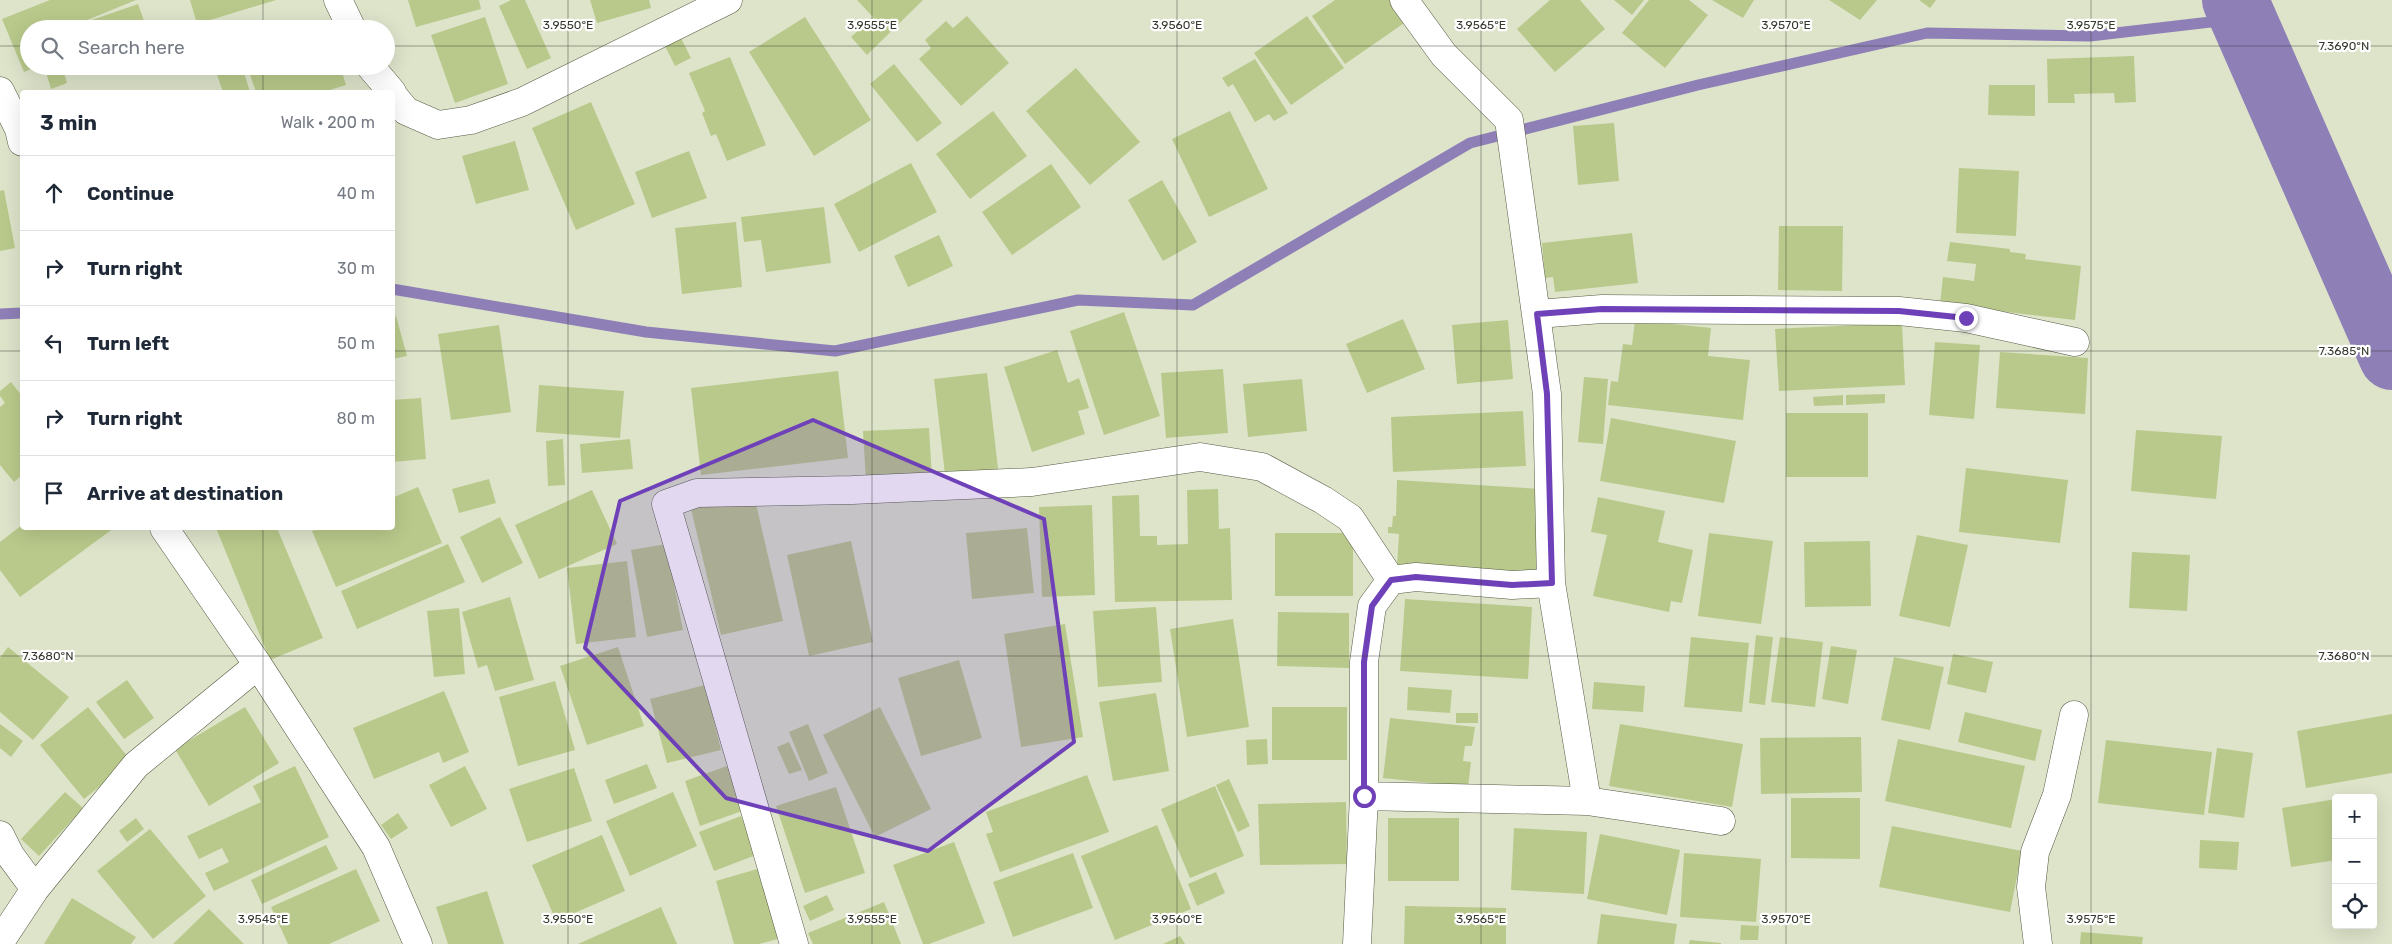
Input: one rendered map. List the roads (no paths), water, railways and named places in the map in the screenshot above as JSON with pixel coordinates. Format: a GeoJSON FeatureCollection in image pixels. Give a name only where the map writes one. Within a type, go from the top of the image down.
{"type":"FeatureCollection","features":[{"type":"Feature","properties":{"kind":"street"},"geometry":{"type":"LineString","coordinates":[[338,0],[348,20]]}},
{"type":"Feature","properties":{"kind":"street"},"geometry":{"type":"LineString","coordinates":[[395,97],[406,110],[438,125],[471,120],[522,102],[728,0]]}},
{"type":"Feature","properties":{"kind":"street"},"geometry":{"type":"LineString","coordinates":[[1404,0],[1444,55],[1511,131],[1547,394],[1552,583],[1587,801]]}},
{"type":"Feature","properties":{"kind":"street"},"geometry":{"type":"LineString","coordinates":[[377,75],[390,90]]}},
{"type":"Feature","properties":{"kind":"street"},"geometry":{"type":"LineString","coordinates":[[0,90],[20,133]]}},
{"type":"Feature","properties":{"kind":"street"},"geometry":{"type":"LineString","coordinates":[[1537,314],[1602,309],[1899,311],[1966,318],[2075,342]]}},
{"type":"Feature","properties":{"kind":"street"},"geometry":{"type":"LineString","coordinates":[[785,942],[666,504],[697,492],[852,490],[1032,482],[1200,457],[1262,467],[1323,500],[1350,518],[1391,580]]}},
{"type":"Feature","properties":{"kind":"street"},"geometry":{"type":"LineString","coordinates":[[165,530],[258,665],[376,847],[418,944]]}},
{"type":"Feature","properties":{"kind":"street"},"geometry":{"type":"LineString","coordinates":[[1357,944],[1364,796],[1366,653],[1372,606],[1391,580],[1416,577],[1512,585],[1552,583]]}},
{"type":"Feature","properties":{"kind":"street"},"geometry":{"type":"LineString","coordinates":[[0,942],[35,889],[136,765],[258,665]]}},
{"type":"Feature","properties":{"kind":"street"},"geometry":{"type":"LineString","coordinates":[[2038,944],[2031,887],[2035,852],[2057,795],[2074,715]]}},
{"type":"Feature","properties":{"kind":"street"},"geometry":{"type":"LineString","coordinates":[[1364,796],[1587,801],[1721,821]]}},
{"type":"Feature","properties":{"kind":"street"},"geometry":{"type":"LineString","coordinates":[[0,835],[10,855],[35,889]]}},
{"type":"Feature","properties":{"kind":"waterway"},"geometry":{"type":"LineString","coordinates":[[2235,0],[2392,357]]}},
{"type":"Feature","properties":{"kind":"waterway"},"geometry":{"type":"LineString","coordinates":[[395,290],[646,332],[835,351],[1078,300],[1193,305],[1470,143],[1698,85],[1927,33],[2090,36],[2245,18]]}},
{"type":"Feature","properties":{"kind":"waterway"},"geometry":{"type":"LineString","coordinates":[[0,314],[20,313]]}}]}
